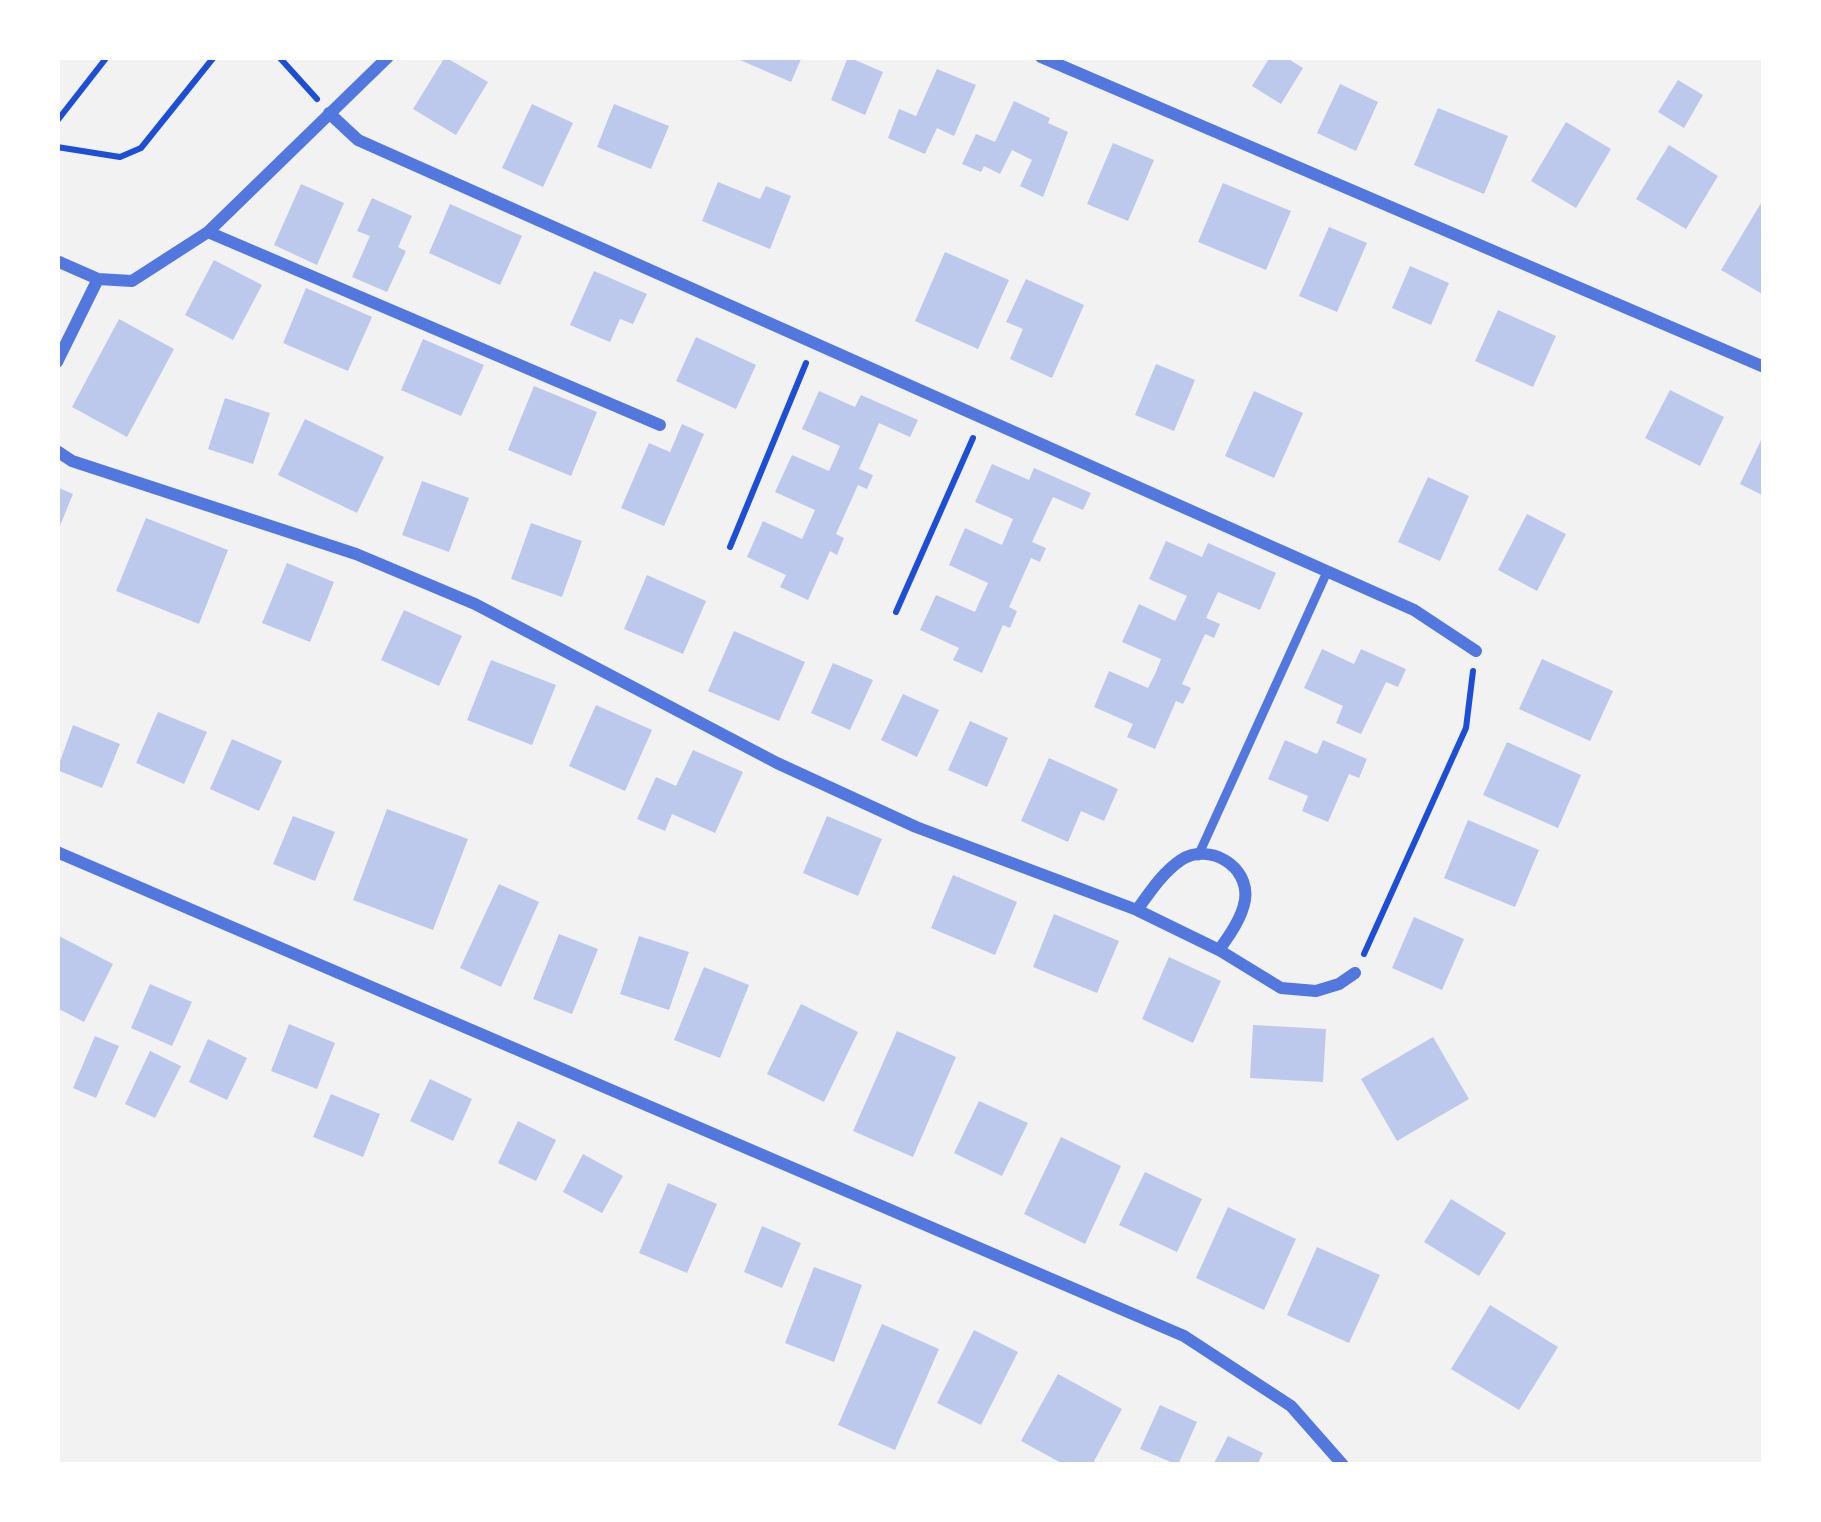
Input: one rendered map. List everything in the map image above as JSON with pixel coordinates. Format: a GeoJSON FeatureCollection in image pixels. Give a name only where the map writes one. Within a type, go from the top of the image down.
{"type":"FeatureCollection","features":[{"type":"Feature","properties":{"kind":"street"},"geometry":{"type":"LineString","coordinates":[[57,261],[98,279],[132,281],[208,232],[388,57]]}},
{"type":"Feature","properties":{"kind":"street"},"geometry":{"type":"LineString","coordinates":[[1041,57],[1764,367]]}},
{"type":"Feature","properties":{"kind":"street"},"geometry":{"type":"LineString","coordinates":[[329,113],[358,140],[1414,610],[1476,651]]}},
{"type":"Feature","properties":{"kind":"street"},"geometry":{"type":"LineString","coordinates":[[208,232],[660,425]]}},
{"type":"Feature","properties":{"kind":"street"},"geometry":{"type":"LineString","coordinates":[[57,362],[98,279]]}},
{"type":"Feature","properties":{"kind":"street"},"geometry":{"type":"LineString","coordinates":[[57,451],[72,461],[356,554],[475,604],[836,790],[916,827],[1137,910],[1219,950],[1281,988],[1316,991],[1355,974]]}},
{"type":"Feature","properties":{"kind":"street"},"geometry":{"type":"LineString","coordinates":[[57,853],[1184,1336],[1291,1406],[1343,1465]]}},
{"type":"Feature","properties":{"kind":"street"},"geometry":{"type":"LineString","coordinates":[[1137,910],[1162,877],[1186,857],[1211,855],[1228,861],[1243,875],[1245,899],[1234,929],[1219,950]]}},
{"type":"Feature","properties":{"kind":"lane"},"geometry":{"type":"LineString","coordinates":[[1198,856],[1327,572]]}},
{"type":"Feature","properties":{"kind":"path"},"geometry":{"type":"LineString","coordinates":[[57,121],[107,57]]}},
{"type":"Feature","properties":{"kind":"path"},"geometry":{"type":"LineString","coordinates":[[57,147],[120,158],[141,148],[214,57]]}},
{"type":"Feature","properties":{"kind":"path"},"geometry":{"type":"LineString","coordinates":[[280,57],[329,113]]}},
{"type":"Feature","properties":{"kind":"path"},"geometry":{"type":"LineString","coordinates":[[730,547],[814,343]]}},
{"type":"Feature","properties":{"kind":"path"},"geometry":{"type":"LineString","coordinates":[[896,613],[981,418]]}},
{"type":"Feature","properties":{"kind":"path"},"geometry":{"type":"LineString","coordinates":[[1355,974],[1466,728],[1476,651]]}},
{"type":"Feature","properties":{"kind":"building"},"geometry":{"type":"Polygon","coordinates":[[[445,57],[488,82],[456,135],[413,109],[445,57]]]}},
{"type":"Feature","properties":{"kind":"building"},"geometry":{"type":"Polygon","coordinates":[[[733,57],[802,57],[791,82],[733,57]]]}},
{"type":"Feature","properties":{"kind":"building"},"geometry":{"type":"Polygon","coordinates":[[[848,57],[883,72],[865,115],[831,100],[848,57]]]}},
{"type":"Feature","properties":{"kind":"building"},"geometry":{"type":"Polygon","coordinates":[[[1270,57],[1285,57],[1303,68],[1281,104],[1252,86],[1270,57]]]}},
{"type":"Feature","properties":{"kind":"building"},"geometry":{"type":"Polygon","coordinates":[[[937,69],[976,85],[954,136],[937,128],[925,154],[888,138],[899,109],[916,116],[937,69]]]}},
{"type":"Feature","properties":{"kind":"building"},"geometry":{"type":"Polygon","coordinates":[[[1678,80],[1703,95],[1684,128],[1658,112],[1678,80]]]}},
{"type":"Feature","properties":{"kind":"building"},"geometry":{"type":"Polygon","coordinates":[[[1340,84],[1378,102],[1356,151],[1317,133],[1340,84]]]}},
{"type":"Feature","properties":{"kind":"building"},"geometry":{"type":"Polygon","coordinates":[[[1014,101],[1068,132],[1043,197],[1020,186],[1032,160],[1012,150],[1000,174],[984,166],[981,172],[962,164],[976,134],[995,142],[1014,101]]]}},
{"type":"Feature","properties":{"kind":"building"},"geometry":{"type":"Polygon","coordinates":[[[532,104],[573,123],[543,187],[502,168],[532,104]]]}},
{"type":"Feature","properties":{"kind":"building"},"geometry":{"type":"Polygon","coordinates":[[[614,104],[669,126],[651,169],[597,147],[614,104]]]}},
{"type":"Feature","properties":{"kind":"building"},"geometry":{"type":"Polygon","coordinates":[[[1438,108],[1508,136],[1484,194],[1414,165],[1438,108]]]}},
{"type":"Feature","properties":{"kind":"building"},"geometry":{"type":"Polygon","coordinates":[[[1566,122],[1611,149],[1576,208],[1531,181],[1566,122]]]}},
{"type":"Feature","properties":{"kind":"building"},"geometry":{"type":"Polygon","coordinates":[[[1113,143],[1154,160],[1128,221],[1087,204],[1113,143]]]}},
{"type":"Feature","properties":{"kind":"building"},"geometry":{"type":"Polygon","coordinates":[[[1669,145],[1718,176],[1686,229],[1636,199],[1669,145]]]}},
{"type":"Feature","properties":{"kind":"building"},"geometry":{"type":"Polygon","coordinates":[[[718,182],[760,199],[766,186],[791,196],[770,249],[702,221],[718,182]]]}},
{"type":"Feature","properties":{"kind":"building"},"geometry":{"type":"Polygon","coordinates":[[[1223,183],[1291,211],[1266,270],[1198,242],[1223,183]]]}},
{"type":"Feature","properties":{"kind":"building"},"geometry":{"type":"Polygon","coordinates":[[[301,184],[344,203],[317,265],[274,245],[301,184]]]}},
{"type":"Feature","properties":{"kind":"building"},"geometry":{"type":"Polygon","coordinates":[[[372,198],[412,216],[398,247],[406,251],[387,292],[352,277],[370,236],[357,231],[372,198]]]}},
{"type":"Feature","properties":{"kind":"building"},"geometry":{"type":"Polygon","coordinates":[[[1764,198],[1764,295],[1721,270],[1764,198]]]}},
{"type":"Feature","properties":{"kind":"building"},"geometry":{"type":"Polygon","coordinates":[[[450,204],[522,236],[500,285],[429,253],[450,204]]]}},
{"type":"Feature","properties":{"kind":"building"},"geometry":{"type":"Polygon","coordinates":[[[1329,227],[1367,243],[1337,312],[1299,296],[1329,227]]]}},
{"type":"Feature","properties":{"kind":"building"},"geometry":{"type":"Polygon","coordinates":[[[945,252],[1009,280],[978,349],[915,321],[945,252]]]}},
{"type":"Feature","properties":{"kind":"building"},"geometry":{"type":"Polygon","coordinates":[[[214,260],[262,285],[233,340],[185,315],[214,260]]]}},
{"type":"Feature","properties":{"kind":"building"},"geometry":{"type":"Polygon","coordinates":[[[1410,266],[1449,283],[1431,325],[1392,308],[1410,266]]]}},
{"type":"Feature","properties":{"kind":"building"},"geometry":{"type":"Polygon","coordinates":[[[594,271],[647,294],[633,324],[620,319],[610,342],[570,325],[594,271]]]}},
{"type":"Feature","properties":{"kind":"building"},"geometry":{"type":"Polygon","coordinates":[[[1026,279],[1084,305],[1052,378],[1010,359],[1023,329],[1006,322],[1026,279]]]}},
{"type":"Feature","properties":{"kind":"building"},"geometry":{"type":"Polygon","coordinates":[[[306,288],[372,317],[348,371],[283,343],[306,288]]]}},
{"type":"Feature","properties":{"kind":"building"},"geometry":{"type":"Polygon","coordinates":[[[1498,310],[1556,336],[1533,387],[1475,361],[1498,310]]]}},
{"type":"Feature","properties":{"kind":"building"},"geometry":{"type":"Polygon","coordinates":[[[119,319],[174,349],[127,437],[72,407],[119,319]]]}},
{"type":"Feature","properties":{"kind":"building"},"geometry":{"type":"Polygon","coordinates":[[[696,337],[756,365],[736,409],[676,381],[696,337]]]}},
{"type":"Feature","properties":{"kind":"building"},"geometry":{"type":"Polygon","coordinates":[[[423,339],[484,365],[461,416],[401,390],[423,339]]]}},
{"type":"Feature","properties":{"kind":"building"},"geometry":{"type":"Polygon","coordinates":[[[1156,364],[1195,380],[1174,431],[1135,415],[1156,364]]]}},
{"type":"Feature","properties":{"kind":"building"},"geometry":{"type":"Polygon","coordinates":[[[534,386],[597,412],[571,476],[508,450],[534,386]]]}},
{"type":"Feature","properties":{"kind":"building"},"geometry":{"type":"Polygon","coordinates":[[[1670,390],[1724,417],[1700,466],[1645,438],[1670,390]]]}},
{"type":"Feature","properties":{"kind":"building"},"geometry":{"type":"Polygon","coordinates":[[[819,391],[855,407],[861,395],[918,420],[910,437],[879,423],[859,469],[873,475],[867,489],[858,485],[836,534],[844,538],[837,555],[830,551],[808,600],[780,587],[786,575],[747,557],[763,521],[802,539],[815,510],[775,492],[792,455],[829,471],[835,458],[840,446],[802,429],[819,391]]]}},
{"type":"Feature","properties":{"kind":"building"},"geometry":{"type":"Polygon","coordinates":[[[1254,391],[1303,413],[1274,478],[1225,456],[1254,391]]]}},
{"type":"Feature","properties":{"kind":"building"},"geometry":{"type":"Polygon","coordinates":[[[225,398],[270,413],[253,464],[208,449],[225,398]]]}},
{"type":"Feature","properties":{"kind":"building"},"geometry":{"type":"Polygon","coordinates":[[[305,419],[384,457],[357,513],[278,475],[305,419]]]}},
{"type":"Feature","properties":{"kind":"building"},"geometry":{"type":"Polygon","coordinates":[[[682,424],[704,434],[664,526],[621,508],[649,443],[670,452],[682,424]]]}},
{"type":"Feature","properties":{"kind":"building"},"geometry":{"type":"Polygon","coordinates":[[[1764,434],[1764,496],[1740,484],[1764,434]]]}},
{"type":"Feature","properties":{"kind":"building"},"geometry":{"type":"Polygon","coordinates":[[[992,464],[1029,480],[1034,468],[1091,493],[1083,510],[1053,497],[1032,542],[1046,548],[1040,562],[1031,558],[1009,607],[1017,611],[1010,628],[1003,625],[982,673],[953,660],[959,648],[920,630],[936,595],[975,612],[988,583],[949,565],[965,528],[1002,545],[1013,519],[975,502],[992,464]]]}},
{"type":"Feature","properties":{"kind":"building"},"geometry":{"type":"Polygon","coordinates":[[[1428,477],[1469,496],[1440,561],[1398,542],[1428,477]]]}},
{"type":"Feature","properties":{"kind":"building"},"geometry":{"type":"Polygon","coordinates":[[[422,481],[469,498],[449,552],[402,535],[422,481]]]}},
{"type":"Feature","properties":{"kind":"building"},"geometry":{"type":"Polygon","coordinates":[[[57,487],[73,494],[57,533],[57,487]]]}},
{"type":"Feature","properties":{"kind":"building"},"geometry":{"type":"Polygon","coordinates":[[[1527,514],[1566,534],[1537,591],[1498,570],[1527,514]]]}},
{"type":"Feature","properties":{"kind":"building"},"geometry":{"type":"Polygon","coordinates":[[[146,518],[228,550],[199,624],[116,591],[146,518]]]}},
{"type":"Feature","properties":{"kind":"building"},"geometry":{"type":"Polygon","coordinates":[[[531,523],[582,541],[562,597],[511,579],[531,523]]]}},
{"type":"Feature","properties":{"kind":"building"},"geometry":{"type":"Polygon","coordinates":[[[1166,541],[1202,557],[1208,543],[1276,573],[1260,610],[1218,592],[1206,618],[1220,624],[1214,638],[1205,634],[1182,684],[1191,688],[1183,704],[1176,701],[1155,749],[1127,737],[1133,724],[1094,707],[1109,671],[1148,688],[1156,672],[1161,659],[1122,642],[1139,604],[1175,621],[1187,596],[1149,579],[1166,541]]]}},
{"type":"Feature","properties":{"kind":"building"},"geometry":{"type":"Polygon","coordinates":[[[287,563],[334,582],[310,642],[262,623],[287,563]]]}},
{"type":"Feature","properties":{"kind":"building"},"geometry":{"type":"Polygon","coordinates":[[[647,575],[706,601],[683,654],[624,629],[647,575]]]}},
{"type":"Feature","properties":{"kind":"building"},"geometry":{"type":"Polygon","coordinates":[[[404,610],[462,636],[439,686],[381,660],[404,610]]]}},
{"type":"Feature","properties":{"kind":"building"},"geometry":{"type":"Polygon","coordinates":[[[734,631],[805,662],[779,721],[708,691],[734,631]]]}},
{"type":"Feature","properties":{"kind":"building"},"geometry":{"type":"Polygon","coordinates":[[[1322,649],[1354,664],[1361,649],[1406,669],[1398,687],[1386,682],[1361,734],[1336,723],[1343,706],[1304,688],[1322,649]]]}},
{"type":"Feature","properties":{"kind":"building"},"geometry":{"type":"Polygon","coordinates":[[[1542,659],[1613,691],[1590,741],[1519,709],[1542,659]]]}},
{"type":"Feature","properties":{"kind":"building"},"geometry":{"type":"Polygon","coordinates":[[[491,660],[556,685],[532,745],[467,720],[491,660]]]}},
{"type":"Feature","properties":{"kind":"building"},"geometry":{"type":"Polygon","coordinates":[[[833,663],[873,680],[850,730],[811,713],[833,663]]]}},
{"type":"Feature","properties":{"kind":"building"},"geometry":{"type":"Polygon","coordinates":[[[903,694],[939,710],[917,757],[881,740],[903,694]]]}},
{"type":"Feature","properties":{"kind":"building"},"geometry":{"type":"Polygon","coordinates":[[[596,705],[652,730],[625,791],[569,766],[596,705]]]}},
{"type":"Feature","properties":{"kind":"building"},"geometry":{"type":"Polygon","coordinates":[[[158,712],[207,732],[184,784],[136,763],[158,712]]]}},
{"type":"Feature","properties":{"kind":"building"},"geometry":{"type":"Polygon","coordinates":[[[970,721],[1008,738],[987,787],[948,770],[970,721]]]}},
{"type":"Feature","properties":{"kind":"building"},"geometry":{"type":"Polygon","coordinates":[[[73,725],[120,744],[102,788],[57,770],[73,725]]]}},
{"type":"Feature","properties":{"kind":"building"},"geometry":{"type":"Polygon","coordinates":[[[232,739],[282,761],[259,811],[210,789],[232,739]]]}},
{"type":"Feature","properties":{"kind":"building"},"geometry":{"type":"Polygon","coordinates":[[[1285,740],[1317,754],[1323,740],[1367,759],[1359,778],[1349,774],[1328,822],[1302,811],[1308,796],[1268,779],[1285,740]]]}},
{"type":"Feature","properties":{"kind":"building"},"geometry":{"type":"Polygon","coordinates":[[[1507,742],[1581,775],[1558,828],[1483,795],[1507,742]]]}},
{"type":"Feature","properties":{"kind":"building"},"geometry":{"type":"Polygon","coordinates":[[[693,750],[743,772],[715,833],[672,814],[665,831],[637,819],[656,777],[676,786],[693,750]]]}},
{"type":"Feature","properties":{"kind":"building"},"geometry":{"type":"Polygon","coordinates":[[[1049,758],[1118,789],[1104,821],[1081,811],[1068,842],[1021,821],[1049,758]]]}},
{"type":"Feature","properties":{"kind":"building"},"geometry":{"type":"Polygon","coordinates":[[[387,809],[468,839],[433,930],[353,900],[387,809]]]}},
{"type":"Feature","properties":{"kind":"building"},"geometry":{"type":"Polygon","coordinates":[[[293,816],[335,832],[315,881],[273,864],[293,816]]]}},
{"type":"Feature","properties":{"kind":"building"},"geometry":{"type":"Polygon","coordinates":[[[827,816],[882,839],[858,896],[803,873],[827,816]]]}},
{"type":"Feature","properties":{"kind":"building"},"geometry":{"type":"Polygon","coordinates":[[[1468,820],[1539,850],[1515,907],[1444,878],[1468,820]]]}},
{"type":"Feature","properties":{"kind":"building"},"geometry":{"type":"Polygon","coordinates":[[[953,875],[1017,902],[995,955],[931,928],[953,875]]]}},
{"type":"Feature","properties":{"kind":"building"},"geometry":{"type":"Polygon","coordinates":[[[499,884],[539,902],[501,987],[460,968],[499,884]]]}},
{"type":"Feature","properties":{"kind":"building"},"geometry":{"type":"Polygon","coordinates":[[[1054,914],[1119,941],[1097,993],[1033,967],[1054,914]]]}},
{"type":"Feature","properties":{"kind":"building"},"geometry":{"type":"Polygon","coordinates":[[[1414,917],[1464,939],[1442,990],[1392,968],[1414,917]]]}},
{"type":"Feature","properties":{"kind":"building"},"geometry":{"type":"Polygon","coordinates":[[[559,934],[598,949],[572,1014],[533,999],[559,934]]]}},
{"type":"Feature","properties":{"kind":"building"},"geometry":{"type":"Polygon","coordinates":[[[57,935],[113,964],[84,1022],[57,1008],[57,935]]]}},
{"type":"Feature","properties":{"kind":"building"},"geometry":{"type":"Polygon","coordinates":[[[639,936],[689,952],[669,1010],[620,994],[639,936]]]}},
{"type":"Feature","properties":{"kind":"building"},"geometry":{"type":"Polygon","coordinates":[[[1169,957],[1221,981],[1193,1043],[1142,1019],[1169,957]]]}},
{"type":"Feature","properties":{"kind":"building"},"geometry":{"type":"Polygon","coordinates":[[[704,967],[749,985],[720,1058],[674,1040],[704,967]]]}},
{"type":"Feature","properties":{"kind":"building"},"geometry":{"type":"Polygon","coordinates":[[[150,984],[192,1002],[172,1046],[131,1028],[150,984]]]}},
{"type":"Feature","properties":{"kind":"building"},"geometry":{"type":"Polygon","coordinates":[[[801,1004],[858,1032],[824,1102],[767,1074],[801,1004]]]}},
{"type":"Feature","properties":{"kind":"building"},"geometry":{"type":"Polygon","coordinates":[[[289,1024],[335,1043],[317,1089],[271,1071],[289,1024]]]}},
{"type":"Feature","properties":{"kind":"building"},"geometry":{"type":"Polygon","coordinates":[[[1253,1025],[1326,1029],[1323,1082],[1250,1078],[1253,1025]]]}},
{"type":"Feature","properties":{"kind":"building"},"geometry":{"type":"Polygon","coordinates":[[[897,1031],[956,1057],[913,1157],[853,1131],[897,1031]]]}},
{"type":"Feature","properties":{"kind":"building"},"geometry":{"type":"Polygon","coordinates":[[[95,1036],[119,1046],[96,1098],[73,1088],[95,1036]]]}},
{"type":"Feature","properties":{"kind":"building"},"geometry":{"type":"Polygon","coordinates":[[[1433,1037],[1469,1099],[1397,1141],[1361,1079],[1433,1037]]]}},
{"type":"Feature","properties":{"kind":"building"},"geometry":{"type":"Polygon","coordinates":[[[208,1039],[247,1058],[227,1100],[189,1082],[208,1039]]]}},
{"type":"Feature","properties":{"kind":"building"},"geometry":{"type":"Polygon","coordinates":[[[150,1051],[181,1066],[155,1118],[125,1104],[150,1051]]]}},
{"type":"Feature","properties":{"kind":"building"},"geometry":{"type":"Polygon","coordinates":[[[430,1079],[472,1099],[453,1141],[410,1121],[430,1079]]]}},
{"type":"Feature","properties":{"kind":"building"},"geometry":{"type":"Polygon","coordinates":[[[331,1094],[380,1114],[363,1157],[313,1137],[331,1094]]]}},
{"type":"Feature","properties":{"kind":"building"},"geometry":{"type":"Polygon","coordinates":[[[979,1101],[1028,1123],[1002,1176],[954,1153],[979,1101]]]}},
{"type":"Feature","properties":{"kind":"building"},"geometry":{"type":"Polygon","coordinates":[[[518,1121],[556,1140],[536,1181],[498,1163],[518,1121]]]}},
{"type":"Feature","properties":{"kind":"building"},"geometry":{"type":"Polygon","coordinates":[[[1061,1137],[1121,1166],[1085,1244],[1024,1214],[1061,1137]]]}},
{"type":"Feature","properties":{"kind":"building"},"geometry":{"type":"Polygon","coordinates":[[[583,1154],[623,1176],[602,1213],[563,1192],[583,1154]]]}},
{"type":"Feature","properties":{"kind":"building"},"geometry":{"type":"Polygon","coordinates":[[[1145,1172],[1202,1199],[1177,1252],[1119,1225],[1145,1172]]]}},
{"type":"Feature","properties":{"kind":"building"},"geometry":{"type":"Polygon","coordinates":[[[668,1183],[717,1204],[687,1273],[639,1253],[668,1183]]]}},
{"type":"Feature","properties":{"kind":"building"},"geometry":{"type":"Polygon","coordinates":[[[1451,1199],[1506,1233],[1479,1276],[1424,1242],[1451,1199]]]}},
{"type":"Feature","properties":{"kind":"building"},"geometry":{"type":"Polygon","coordinates":[[[1228,1207],[1296,1239],[1264,1310],[1196,1278],[1228,1207]]]}},
{"type":"Feature","properties":{"kind":"building"},"geometry":{"type":"Polygon","coordinates":[[[762,1226],[801,1243],[782,1288],[744,1272],[762,1226]]]}},
{"type":"Feature","properties":{"kind":"building"},"geometry":{"type":"Polygon","coordinates":[[[1317,1247],[1380,1275],[1349,1343],[1287,1315],[1317,1247]]]}},
{"type":"Feature","properties":{"kind":"building"},"geometry":{"type":"Polygon","coordinates":[[[814,1267],[862,1285],[834,1362],[785,1343],[814,1267]]]}},
{"type":"Feature","properties":{"kind":"building"},"geometry":{"type":"Polygon","coordinates":[[[1490,1305],[1558,1347],[1519,1410],[1451,1369],[1490,1305]]]}},
{"type":"Feature","properties":{"kind":"building"},"geometry":{"type":"Polygon","coordinates":[[[882,1324],[939,1349],[895,1450],[838,1425],[882,1324]]]}},
{"type":"Feature","properties":{"kind":"building"},"geometry":{"type":"Polygon","coordinates":[[[974,1330],[1018,1352],[981,1425],[937,1403],[974,1330]]]}},
{"type":"Feature","properties":{"kind":"building"},"geometry":{"type":"Polygon","coordinates":[[[1058,1374],[1122,1409],[1092,1465],[1065,1465],[1021,1441],[1058,1374]]]}},
{"type":"Feature","properties":{"kind":"building"},"geometry":{"type":"Polygon","coordinates":[[[1160,1405],[1197,1422],[1178,1465],[1140,1449],[1160,1405]]]}},
{"type":"Feature","properties":{"kind":"building"},"geometry":{"type":"Polygon","coordinates":[[[1228,1436],[1263,1453],[1257,1465],[1213,1465],[1228,1436]]]}}]}
